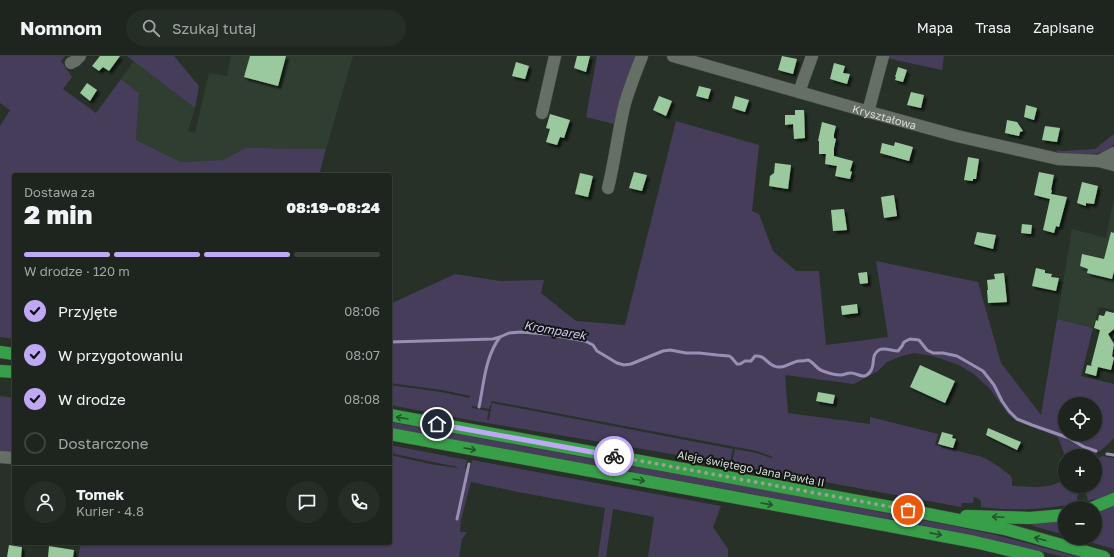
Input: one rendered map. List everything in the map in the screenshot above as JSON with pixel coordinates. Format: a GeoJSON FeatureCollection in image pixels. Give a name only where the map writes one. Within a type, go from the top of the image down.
{"type":"FeatureCollection","features":[{"type":"Feature","properties":{"kind":"highway"},"geometry":{"type":"LineString","coordinates":[[0,352],[12,354]]}},
{"type":"Feature","properties":{"kind":"highway"},"geometry":{"type":"LineString","coordinates":[[0,371],[12,372]]}},
{"type":"Feature","properties":{"kind":"highway","name":"Aleje świętego Jana Pawła II"},"geometry":{"type":"LineString","coordinates":[[392,416],[1005,529],[1104,557]]}},
{"type":"Feature","properties":{"kind":"highway"},"geometry":{"type":"LineString","coordinates":[[392,434],[975,542],[1038,557]]}},
{"type":"Feature","properties":{"kind":"highway"},"geometry":{"type":"LineString","coordinates":[[1102,504],[1114,499]]}},
{"type":"Feature","properties":{"kind":"highway"},"geometry":{"type":"LineString","coordinates":[[923,513],[1013,518],[1058,516]]}},
{"type":"Feature","properties":{"kind":"street"},"geometry":{"type":"LineString","coordinates":[[542,113],[555,56]]}},
{"type":"Feature","properties":{"kind":"street"},"geometry":{"type":"LineString","coordinates":[[608,188],[628,92],[642,56]]}},
{"type":"Feature","properties":{"kind":"street","name":"Kryształowa"},"geometry":{"type":"LineString","coordinates":[[673,56],[957,136],[1058,159],[1098,162],[1114,165]]}},
{"type":"Feature","properties":{"kind":"street"},"geometry":{"type":"LineString","coordinates":[[798,92],[812,56]]}},
{"type":"Feature","properties":{"kind":"street"},"geometry":{"type":"LineString","coordinates":[[868,112],[883,56]]}},
{"type":"Feature","properties":{"kind":"street"},"geometry":{"type":"LineString","coordinates":[[1098,162],[1114,153]]}},
{"type":"Feature","properties":{"kind":"street"},"geometry":{"type":"LineString","coordinates":[[0,457],[12,458]]}},
{"type":"Feature","properties":{"kind":"shaded area"},"geometry":{"type":"Polygon","coordinates":[[[0,56],[65,56],[61,61],[72,77],[63,89],[96,113],[121,79],[139,93],[136,140],[181,162],[223,160],[245,148],[326,149],[320,173],[12,173],[12,339],[0,337],[0,126],[10,110],[0,103],[0,56]]]}},
{"type":"Feature","properties":{"kind":"shaded area"},"geometry":{"type":"Polygon","coordinates":[[[127,56],[174,56],[199,86],[195,108],[127,56]]]}},
{"type":"Feature","properties":{"kind":"shaded area"},"geometry":{"type":"Polygon","coordinates":[[[231,56],[353,56],[326,149],[245,148],[223,160],[181,162],[136,140],[139,93],[121,79],[134,61],[195,108],[188,131],[195,133],[209,73],[227,76],[231,56]]]}},
{"type":"Feature","properties":{"kind":"shaded area"},"geometry":{"type":"Polygon","coordinates":[[[597,56],[639,56],[618,125],[586,117],[597,56]]]}},
{"type":"Feature","properties":{"kind":"shaded area"},"geometry":{"type":"Polygon","coordinates":[[[885,56],[944,56],[942,70],[886,58],[874,103],[873,100],[885,56]]]}},
{"type":"Feature","properties":{"kind":"shaded area"},"geometry":{"type":"Polygon","coordinates":[[[676,121],[759,145],[752,211],[759,214],[773,251],[796,271],[819,271],[826,345],[888,337],[876,261],[978,282],[1001,363],[1041,415],[1057,319],[1093,328],[1081,376],[1114,384],[1114,438],[1102,449],[1062,449],[1059,441],[1102,441],[1102,397],[1058,397],[1058,437],[1015,420],[1008,414],[990,389],[975,375],[959,365],[933,356],[914,353],[887,362],[878,371],[854,384],[785,375],[788,413],[870,424],[870,417],[938,434],[935,445],[988,460],[1011,476],[1012,486],[1040,487],[1053,485],[1058,482],[1058,493],[1079,493],[1077,501],[1058,501],[1058,506],[1053,507],[1005,509],[981,507],[981,501],[974,497],[973,503],[962,503],[961,507],[666,453],[392,405],[392,385],[441,392],[470,398],[470,396],[442,390],[392,383],[392,303],[455,274],[500,281],[544,280],[541,293],[576,321],[625,325],[676,121]],[[492,401],[489,409],[472,406],[472,408],[489,411],[487,420],[489,420],[492,403],[733,449],[730,462],[732,462],[735,449],[773,457],[757,451],[492,401]]]}},
{"type":"Feature","properties":{"kind":"shaded area"},"geometry":{"type":"Polygon","coordinates":[[[1114,134],[1114,145],[1102,152],[1094,154],[1058,154],[1056,150],[1095,149],[1114,134]]]}},
{"type":"Feature","properties":{"kind":"shaded area"},"geometry":{"type":"Polygon","coordinates":[[[1114,198],[1114,310],[1099,307],[1093,328],[1057,319],[1072,229],[1106,238],[1114,198]]]}},
{"type":"Feature","properties":{"kind":"shaded area"},"geometry":{"type":"Polygon","coordinates":[[[0,396],[12,398],[12,455],[4,453],[0,450],[0,396]]]}},
{"type":"Feature","properties":{"kind":"shaded area"},"geometry":{"type":"Polygon","coordinates":[[[392,422],[948,525],[992,534],[1079,557],[1063,557],[1008,543],[927,526],[392,428],[392,422]]]}},
{"type":"Feature","properties":{"kind":"shaded area"},"geometry":{"type":"Polygon","coordinates":[[[392,445],[467,460],[465,469],[470,470],[472,460],[721,506],[713,527],[728,549],[728,557],[648,557],[654,517],[613,509],[606,557],[598,557],[605,508],[471,482],[461,520],[460,532],[467,532],[462,539],[459,557],[78,557],[81,545],[392,545],[392,455],[430,464],[457,467],[392,453],[392,445]]]}},
{"type":"Feature","properties":{"kind":"shaded area"},"geometry":{"type":"Polygon","coordinates":[[[1102,456],[1114,458],[1114,493],[1097,501],[1095,501],[1094,499],[1088,501],[1086,493],[1102,493],[1102,456]]]}},
{"type":"Feature","properties":{"kind":"shaded area"},"geometry":{"type":"Polygon","coordinates":[[[1114,505],[1114,549],[1100,545],[1102,545],[1102,510],[1114,505]]]}},
{"type":"Feature","properties":{"kind":"shaded area"},"geometry":{"type":"Polygon","coordinates":[[[1058,521],[1058,533],[1033,526],[1032,523],[1058,521]]]}},
{"type":"Feature","properties":{"kind":"building"},"geometry":{"type":"Polygon","coordinates":[[[100,56],[120,56],[109,71],[103,67],[99,71],[92,66],[100,56]]]}},
{"type":"Feature","properties":{"kind":"building"},"geometry":{"type":"Polygon","coordinates":[[[250,56],[286,56],[278,86],[244,77],[250,56]]]}},
{"type":"Feature","properties":{"kind":"building"},"geometry":{"type":"Polygon","coordinates":[[[577,56],[590,56],[586,72],[574,68],[577,56]]]}},
{"type":"Feature","properties":{"kind":"building"},"geometry":{"type":"Polygon","coordinates":[[[782,56],[797,59],[793,74],[778,70],[782,56]]]}},
{"type":"Feature","properties":{"kind":"building"},"geometry":{"type":"Polygon","coordinates":[[[516,62],[529,66],[525,79],[512,76],[516,62]]]}},
{"type":"Feature","properties":{"kind":"building"},"geometry":{"type":"Polygon","coordinates":[[[834,63],[845,66],[843,73],[850,74],[847,84],[830,79],[834,63]]]}},
{"type":"Feature","properties":{"kind":"building"},"geometry":{"type":"Polygon","coordinates":[[[898,67],[907,70],[903,82],[895,80],[898,67]]]}},
{"type":"Feature","properties":{"kind":"building"},"geometry":{"type":"Polygon","coordinates":[[[87,83],[97,90],[90,101],[80,93],[87,83]]]}},
{"type":"Feature","properties":{"kind":"building"},"geometry":{"type":"Polygon","coordinates":[[[699,86],[711,89],[708,99],[696,96],[699,86]]]}},
{"type":"Feature","properties":{"kind":"building"},"geometry":{"type":"Polygon","coordinates":[[[911,92],[924,95],[921,108],[907,105],[911,92]]]}},
{"type":"Feature","properties":{"kind":"building"},"geometry":{"type":"Polygon","coordinates":[[[659,96],[672,101],[666,116],[653,110],[659,96]]]}},
{"type":"Feature","properties":{"kind":"building"},"geometry":{"type":"Polygon","coordinates":[[[735,96],[749,100],[745,112],[732,108],[735,96]]]}},
{"type":"Feature","properties":{"kind":"building"},"geometry":{"type":"Polygon","coordinates":[[[1026,105],[1037,108],[1034,120],[1024,117],[1026,105]]]}},
{"type":"Feature","properties":{"kind":"building"},"geometry":{"type":"Polygon","coordinates":[[[795,110],[804,110],[805,138],[794,139],[793,124],[785,125],[785,115],[795,115],[795,110]]]}},
{"type":"Feature","properties":{"kind":"building"},"geometry":{"type":"Polygon","coordinates":[[[550,114],[570,120],[564,138],[560,137],[557,145],[546,142],[550,129],[546,128],[550,114]]]}},
{"type":"Feature","properties":{"kind":"building"},"geometry":{"type":"Polygon","coordinates":[[[1007,120],[1017,122],[1023,131],[1020,132],[1019,136],[1005,133],[1007,120]]]}},
{"type":"Feature","properties":{"kind":"building"},"geometry":{"type":"Polygon","coordinates":[[[822,122],[836,126],[834,134],[834,138],[836,139],[834,156],[853,161],[850,171],[852,172],[850,179],[835,176],[837,166],[825,164],[826,154],[819,154],[818,141],[822,122]]]}},
{"type":"Feature","properties":{"kind":"building"},"geometry":{"type":"Polygon","coordinates":[[[1045,126],[1060,128],[1057,142],[1042,140],[1045,126]]]}},
{"type":"Feature","properties":{"kind":"building"},"geometry":{"type":"Polygon","coordinates":[[[895,142],[913,147],[909,161],[880,153],[882,143],[894,146],[895,142]]]}},
{"type":"Feature","properties":{"kind":"building"},"geometry":{"type":"Polygon","coordinates":[[[968,157],[979,159],[976,179],[973,179],[973,181],[964,180],[968,157]]]}},
{"type":"Feature","properties":{"kind":"building"},"geometry":{"type":"Polygon","coordinates":[[[775,163],[791,165],[788,189],[769,186],[770,176],[774,173],[775,163]]]}},
{"type":"Feature","properties":{"kind":"building"},"geometry":{"type":"Polygon","coordinates":[[[634,172],[647,175],[642,191],[629,188],[634,172]]]}},
{"type":"Feature","properties":{"kind":"building"},"geometry":{"type":"Polygon","coordinates":[[[1039,172],[1054,175],[1051,194],[1067,197],[1059,227],[1056,226],[1054,233],[1043,230],[1050,199],[1034,195],[1039,172]]]}},
{"type":"Feature","properties":{"kind":"building"},"geometry":{"type":"Polygon","coordinates":[[[580,173],[593,176],[588,197],[575,194],[580,173]]]}},
{"type":"Feature","properties":{"kind":"building"},"geometry":{"type":"Polygon","coordinates":[[[1082,182],[1098,186],[1094,204],[1086,203],[1086,206],[1077,203],[1082,182]]]}},
{"type":"Feature","properties":{"kind":"building"},"geometry":{"type":"Polygon","coordinates":[[[894,195],[897,216],[884,218],[881,197],[894,195]]]}},
{"type":"Feature","properties":{"kind":"building"},"geometry":{"type":"Polygon","coordinates":[[[844,209],[847,230],[833,231],[831,210],[844,209]]]}},
{"type":"Feature","properties":{"kind":"building"},"geometry":{"type":"Polygon","coordinates":[[[1022,224],[1032,225],[1031,234],[1021,233],[1022,224]]]}},
{"type":"Feature","properties":{"kind":"building"},"geometry":{"type":"Polygon","coordinates":[[[977,232],[996,235],[993,249],[974,244],[977,232]]]}},
{"type":"Feature","properties":{"kind":"building"},"geometry":{"type":"Polygon","coordinates":[[[1111,232],[1114,233],[1114,271],[1112,279],[1087,273],[1088,269],[1080,266],[1082,254],[1104,259],[1111,232]]]}},
{"type":"Feature","properties":{"kind":"building"},"geometry":{"type":"Polygon","coordinates":[[[1036,268],[1045,270],[1045,273],[1052,274],[1051,277],[1059,278],[1056,291],[1032,286],[1036,268]]]}},
{"type":"Feature","properties":{"kind":"building"},"geometry":{"type":"Polygon","coordinates":[[[867,272],[868,283],[860,284],[858,273],[867,272]]]}},
{"type":"Feature","properties":{"kind":"building"},"geometry":{"type":"Polygon","coordinates":[[[1004,273],[1007,302],[988,303],[987,280],[995,279],[994,274],[1004,273]]]}},
{"type":"Feature","properties":{"kind":"building"},"geometry":{"type":"Polygon","coordinates":[[[857,304],[858,313],[842,315],[841,306],[857,304]]]}},
{"type":"Feature","properties":{"kind":"building"},"geometry":{"type":"Polygon","coordinates":[[[1106,311],[1114,313],[1114,329],[1108,334],[1114,344],[1112,356],[1114,358],[1111,370],[1098,367],[1096,376],[1085,373],[1087,365],[1092,366],[1100,330],[1094,328],[1096,320],[1098,321],[1099,315],[1104,316],[1106,311]]]}},
{"type":"Feature","properties":{"kind":"building"},"geometry":{"type":"Polygon","coordinates":[[[920,365],[955,381],[945,403],[910,387],[920,365]]]}},
{"type":"Feature","properties":{"kind":"building"},"geometry":{"type":"Polygon","coordinates":[[[818,392],[835,395],[833,404],[816,401],[818,392]]]}},
{"type":"Feature","properties":{"kind":"building"},"geometry":{"type":"Polygon","coordinates":[[[988,428],[1021,442],[1017,450],[986,435],[988,428]]]}},
{"type":"Feature","properties":{"kind":"building"},"geometry":{"type":"Polygon","coordinates":[[[942,432],[953,435],[952,438],[956,439],[953,448],[938,444],[942,432]]]}},
{"type":"Feature","properties":{"kind":"building"},"geometry":{"type":"Polygon","coordinates":[[[9,545],[22,547],[21,557],[7,557],[9,545]]]}},
{"type":"Feature","properties":{"kind":"building"},"geometry":{"type":"Polygon","coordinates":[[[49,546],[74,550],[73,557],[48,557],[49,546]]]}},
{"type":"Feature","properties":{"kind":"waterway","name":"Kromparek"},"geometry":{"type":"LineString","coordinates":[[392,342],[493,339],[509,333],[521,332],[546,334],[585,341],[593,345],[597,351],[617,363],[624,365],[631,364],[663,351],[670,350],[686,353],[729,356],[737,364],[745,361],[751,361],[755,356],[758,356],[763,358],[771,365],[777,367],[808,360],[821,370],[836,375],[853,373],[865,376],[872,369],[876,352],[881,349],[898,351],[904,342],[910,339],[919,340],[927,350],[933,353],[943,353],[957,356],[983,371],[994,385],[1009,411],[1017,419],[1069,438],[1090,449]]}},
{"type":"Feature","properties":{"kind":"waterway","name":"Kromparek"},"geometry":{"type":"LineString","coordinates":[[479,407],[488,362],[500,337]]}},
{"type":"Feature","properties":{"kind":"waterway","name":"Kromparek"},"geometry":{"type":"LineString","coordinates":[[1107,454],[1114,455]]}},
{"type":"Feature","properties":{"kind":"waterway","name":"Kromparek"},"geometry":{"type":"LineString","coordinates":[[457,519],[469,464]]}},
{"type":"Feature","properties":{"kind":"way so far"},"geometry":{"type":"LineString","coordinates":[[614,456],[908,510]]}},
{"type":"Feature","properties":{"kind":"route"},"geometry":{"type":"LineString","coordinates":[[437,424],[614,456]]}}]}
